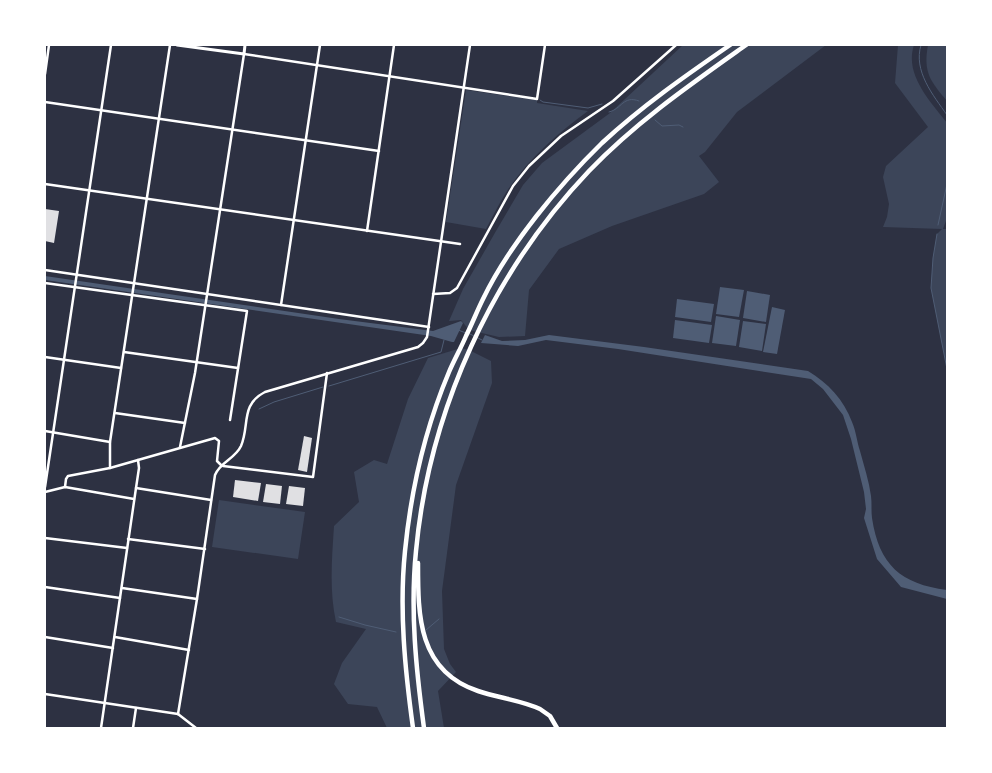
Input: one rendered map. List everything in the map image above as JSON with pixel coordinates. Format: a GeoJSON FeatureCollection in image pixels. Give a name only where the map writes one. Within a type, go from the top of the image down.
{"type":"FeatureCollection","features":[{"type":"Feature","properties":{"kind":"highway"},"geometry":{"type":"LineString","coordinates":[[413,728],[404,644],[404,553],[425,441],[449,371],[483,299],[506,260],[546,205],[602,144],[644,106],[730,45]]}},
{"type":"Feature","properties":{"kind":"highway"},"geometry":{"type":"LineString","coordinates":[[424,728],[414,637],[414,571],[417,535],[436,444],[450,398],[469,350],[499,292],[521,258],[549,218],[584,177],[649,115],[746,45]]}},
{"type":"Feature","properties":{"kind":"highway"},"geometry":{"type":"LineString","coordinates":[[417,535],[420,620],[423,636],[435,660],[446,674],[466,687],[540,709],[550,716],[557,728]]}},
{"type":"Feature","properties":{"kind":"street"},"geometry":{"type":"LineString","coordinates":[[45,74],[49,45]]}},
{"type":"Feature","properties":{"kind":"street"},"geometry":{"type":"LineString","coordinates":[[45,487],[110,45]]}},
{"type":"Feature","properties":{"kind":"street"},"geometry":{"type":"LineString","coordinates":[[110,468],[110,442],[170,45]]}},
{"type":"Feature","properties":{"kind":"street"},"geometry":{"type":"LineString","coordinates":[[177,45],[537,99],[545,45]]}},
{"type":"Feature","properties":{"kind":"street"},"geometry":{"type":"LineString","coordinates":[[180,447],[208,296],[245,45]]}},
{"type":"Feature","properties":{"kind":"street"},"geometry":{"type":"LineString","coordinates":[[281,305],[320,45]]}},
{"type":"Feature","properties":{"kind":"street"},"geometry":{"type":"LineString","coordinates":[[367,231],[394,45]]}},
{"type":"Feature","properties":{"kind":"street"},"geometry":{"type":"LineString","coordinates":[[178,714],[190,650],[216,472],[239,451],[243,441],[248,410],[256,398],[271,390],[418,347],[424,343],[427,337],[470,45]]}},
{"type":"Feature","properties":{"kind":"street"},"geometry":{"type":"LineString","coordinates":[[433,294],[450,292],[457,288],[514,186],[535,160],[561,136],[613,101],[676,45]]}},
{"type":"Feature","properties":{"kind":"street"},"geometry":{"type":"LineString","coordinates":[[45,102],[379,151]]}},
{"type":"Feature","properties":{"kind":"street"},"geometry":{"type":"LineString","coordinates":[[45,184],[460,244]]}},
{"type":"Feature","properties":{"kind":"street"},"geometry":{"type":"LineString","coordinates":[[45,270],[134,285],[428,327]]}},
{"type":"Feature","properties":{"kind":"street"},"geometry":{"type":"LineString","coordinates":[[45,283],[247,311],[230,420]]}},
{"type":"Feature","properties":{"kind":"street"},"geometry":{"type":"LineString","coordinates":[[124,352],[238,368]]}},
{"type":"Feature","properties":{"kind":"street"},"geometry":{"type":"LineString","coordinates":[[45,357],[121,368]]}},
{"type":"Feature","properties":{"kind":"street"},"geometry":{"type":"LineString","coordinates":[[65,487],[66,477],[110,468],[215,438],[219,444],[217,461],[221,466],[313,477],[327,373]]}},
{"type":"Feature","properties":{"kind":"street"},"geometry":{"type":"LineString","coordinates":[[115,413],[185,423]]}},
{"type":"Feature","properties":{"kind":"street"},"geometry":{"type":"LineString","coordinates":[[45,431],[110,442]]}},
{"type":"Feature","properties":{"kind":"street"},"geometry":{"type":"LineString","coordinates":[[101,728],[139,468],[138,460]]}},
{"type":"Feature","properties":{"kind":"street"},"geometry":{"type":"LineString","coordinates":[[45,492],[65,487],[134,499]]}},
{"type":"Feature","properties":{"kind":"street"},"geometry":{"type":"LineString","coordinates":[[136,488],[211,500]]}},
{"type":"Feature","properties":{"kind":"street"},"geometry":{"type":"LineString","coordinates":[[45,538],[126,548]]}},
{"type":"Feature","properties":{"kind":"street"},"geometry":{"type":"LineString","coordinates":[[128,539],[205,549]]}},
{"type":"Feature","properties":{"kind":"street"},"geometry":{"type":"LineString","coordinates":[[45,586],[120,598]]}},
{"type":"Feature","properties":{"kind":"street"},"geometry":{"type":"LineString","coordinates":[[122,588],[197,599]]}},
{"type":"Feature","properties":{"kind":"street"},"geometry":{"type":"LineString","coordinates":[[45,637],[113,648]]}},
{"type":"Feature","properties":{"kind":"street"},"geometry":{"type":"LineString","coordinates":[[115,637],[190,650]]}},
{"type":"Feature","properties":{"kind":"street"},"geometry":{"type":"LineString","coordinates":[[45,694],[178,714],[193,727]]}},
{"type":"Feature","properties":{"kind":"street"},"geometry":{"type":"LineString","coordinates":[[133,728],[136,708]]}},
{"type":"Feature","properties":{"kind":"shaded area"},"geometry":{"type":"Polygon","coordinates":[[[683,45],[826,45],[737,112],[705,152],[699,156],[719,182],[704,194],[612,226],[559,249],[529,290],[525,336],[499,337],[469,330],[461,320],[449,321],[463,289],[523,185],[542,163],[610,113],[683,45]]]}},
{"type":"Feature","properties":{"kind":"shaded area"},"geometry":{"type":"Polygon","coordinates":[[[898,45],[914,45],[912,56],[916,77],[927,97],[947,123],[947,218],[943,229],[947,229],[947,369],[931,288],[937,234],[942,229],[883,227],[889,204],[883,177],[886,166],[928,127],[895,83],[898,45]]]}},
{"type":"Feature","properties":{"kind":"shaded area"},"geometry":{"type":"Polygon","coordinates":[[[928,45],[947,45],[947,101],[929,76],[926,62],[928,45]]]}},
{"type":"Feature","properties":{"kind":"shaded area"},"geometry":{"type":"Polygon","coordinates":[[[466,90],[537,100],[537,103],[588,111],[534,157],[504,196],[486,229],[446,222],[466,90]]]}},
{"type":"Feature","properties":{"kind":"shaded area"},"geometry":{"type":"Polygon","coordinates":[[[45,276],[433,331],[461,321],[463,323],[454,342],[452,342],[431,336],[45,280],[45,276]]]}},
{"type":"Feature","properties":{"kind":"shaded area"},"geometry":{"type":"Polygon","coordinates":[[[720,287],[744,290],[739,317],[716,314],[720,287]]]}},
{"type":"Feature","properties":{"kind":"shaded area"},"geometry":{"type":"Polygon","coordinates":[[[747,291],[770,295],[766,322],[743,318],[747,291]]]}},
{"type":"Feature","properties":{"kind":"shaded area"},"geometry":{"type":"Polygon","coordinates":[[[677,299],[714,304],[711,322],[675,317],[677,299]]]}},
{"type":"Feature","properties":{"kind":"shaded area"},"geometry":{"type":"Polygon","coordinates":[[[772,307],[785,310],[777,354],[763,352],[772,307]]]}},
{"type":"Feature","properties":{"kind":"shaded area"},"geometry":{"type":"Polygon","coordinates":[[[716,316],[740,320],[736,346],[712,343],[716,316]]]}},
{"type":"Feature","properties":{"kind":"shaded area"},"geometry":{"type":"Polygon","coordinates":[[[675,320],[712,325],[709,343],[673,338],[675,320]]]}},
{"type":"Feature","properties":{"kind":"shaded area"},"geometry":{"type":"Polygon","coordinates":[[[743,321],[766,324],[762,351],[739,347],[743,321]]]}},
{"type":"Feature","properties":{"kind":"shaded area"},"geometry":{"type":"Polygon","coordinates":[[[485,335],[502,341],[525,340],[549,335],[808,371],[822,381],[840,399],[849,414],[855,429],[869,485],[875,534],[887,560],[905,577],[917,583],[947,590],[947,599],[901,587],[877,559],[864,518],[866,509],[864,492],[843,415],[823,389],[811,379],[618,349],[546,340],[518,346],[481,343],[485,335]]]}},
{"type":"Feature","properties":{"kind":"shaded area"},"geometry":{"type":"Polygon","coordinates":[[[461,348],[491,361],[492,383],[456,485],[442,591],[444,649],[450,664],[456,672],[438,691],[444,728],[387,728],[377,707],[348,704],[334,684],[342,663],[366,629],[336,622],[332,586],[334,526],[359,502],[354,472],[374,460],[387,464],[408,399],[428,358],[461,348]]]}},
{"type":"Feature","properties":{"kind":"shaded area"},"geometry":{"type":"Polygon","coordinates":[[[219,500],[305,512],[298,559],[212,547],[219,500]]]}},
{"type":"Feature","properties":{"kind":"building"},"geometry":{"type":"Polygon","coordinates":[[[45,209],[59,211],[54,243],[45,241],[45,209]]]}},
{"type":"Feature","properties":{"kind":"building"},"geometry":{"type":"Polygon","coordinates":[[[304,436],[312,438],[307,472],[298,470],[304,436]]]}},
{"type":"Feature","properties":{"kind":"building"},"geometry":{"type":"Polygon","coordinates":[[[235,480],[261,483],[258,501],[233,497],[235,480]]]}},
{"type":"Feature","properties":{"kind":"building"},"geometry":{"type":"Polygon","coordinates":[[[266,484],[282,486],[280,504],[263,502],[266,484]]]}},
{"type":"Feature","properties":{"kind":"building"},"geometry":{"type":"Polygon","coordinates":[[[289,486],[305,488],[303,506],[286,504],[289,486]]]}},
{"type":"Feature","properties":{"kind":"waterway"},"geometry":{"type":"LineString","coordinates":[[921,45],[919,55],[922,73],[947,115]]}},
{"type":"Feature","properties":{"kind":"waterway"},"geometry":{"type":"LineString","coordinates":[[540,100],[588,108],[602,104]]}},
{"type":"Feature","properties":{"kind":"waterway"},"geometry":{"type":"LineString","coordinates":[[609,112],[626,101],[639,101]]}},
{"type":"Feature","properties":{"kind":"waterway"},"geometry":{"type":"LineString","coordinates":[[655,120],[662,126],[679,125],[683,127]]}},
{"type":"Feature","properties":{"kind":"waterway"},"geometry":{"type":"LineString","coordinates":[[938,225],[947,184]]}},
{"type":"Feature","properties":{"kind":"waterway"},"geometry":{"type":"LineString","coordinates":[[937,234],[931,288],[947,369]]}},
{"type":"Feature","properties":{"kind":"waterway"},"geometry":{"type":"LineString","coordinates":[[458,330],[466,333]]}},
{"type":"Feature","properties":{"kind":"waterway"},"geometry":{"type":"LineString","coordinates":[[470,334],[482,340]]}},
{"type":"Feature","properties":{"kind":"waterway"},"geometry":{"type":"LineString","coordinates":[[329,386],[441,352],[444,340]]}},
{"type":"Feature","properties":{"kind":"waterway"},"geometry":{"type":"LineString","coordinates":[[259,409],[274,402],[323,387]]}},
{"type":"Feature","properties":{"kind":"waterway"},"geometry":{"type":"LineString","coordinates":[[339,617],[396,632]]}},
{"type":"Feature","properties":{"kind":"waterway"},"geometry":{"type":"LineString","coordinates":[[426,630],[439,619]]}}]}
